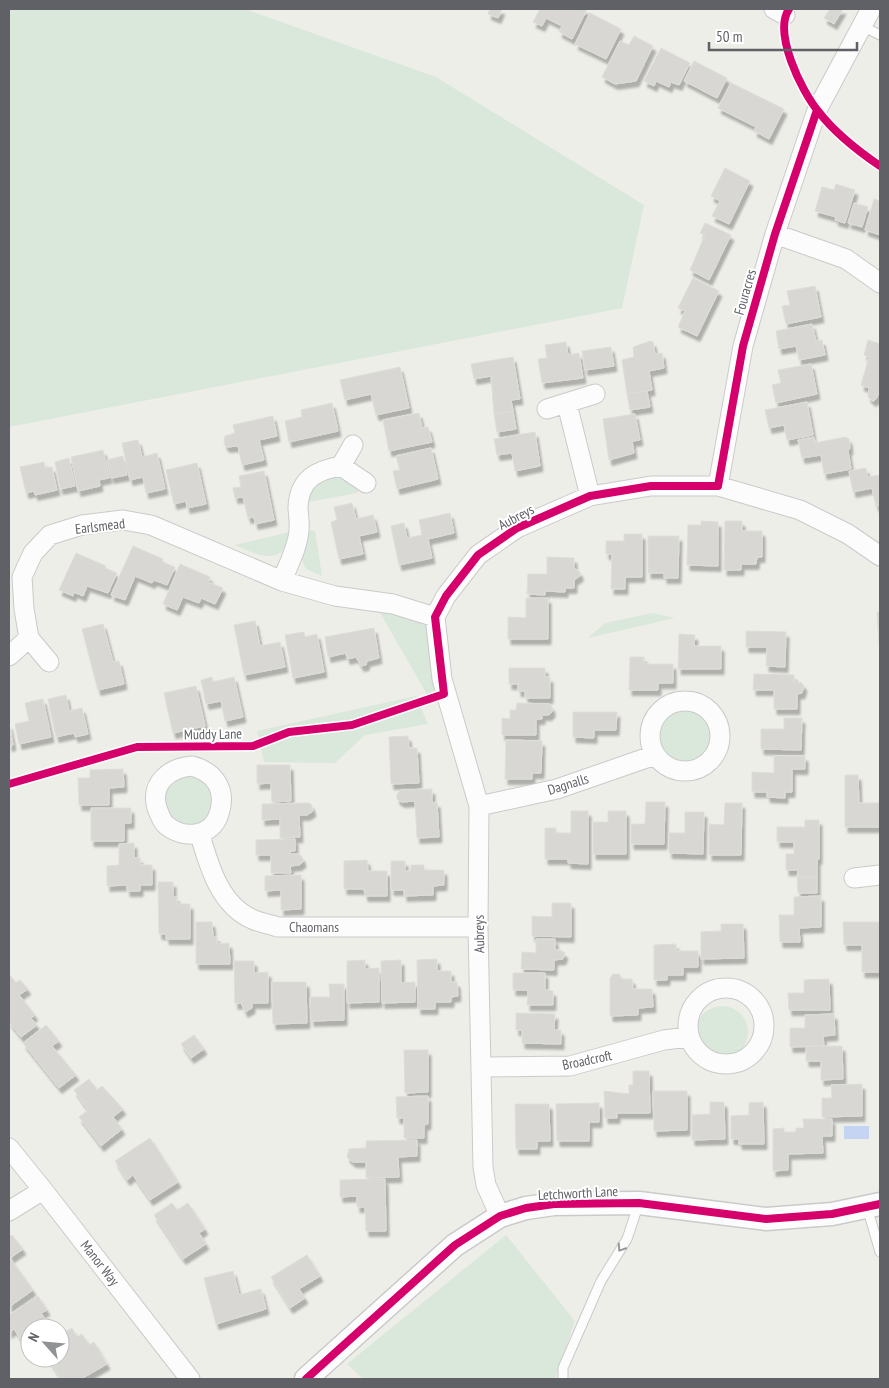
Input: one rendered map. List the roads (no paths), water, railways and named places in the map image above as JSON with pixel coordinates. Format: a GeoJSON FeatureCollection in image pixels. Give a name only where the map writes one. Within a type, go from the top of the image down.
{"type":"FeatureCollection","features":[{"type":"Feature","properties":{"kind":"street","name":"Fouracres"},"geometry":{"type":"LineString","coordinates":[[718,486],[743,346],[775,234],[817,110],[871,9]]}},
{"type":"Feature","properties":{"kind":"street"},"geometry":{"type":"LineString","coordinates":[[775,234],[846,259],[880,283]]}},
{"type":"Feature","properties":{"kind":"street"},"geometry":{"type":"LineString","coordinates":[[547,409],[595,394]]}},
{"type":"Feature","properties":{"kind":"street"},"geometry":{"type":"LineString","coordinates":[[568,404],[590,496]]}},
{"type":"Feature","properties":{"kind":"street"},"geometry":{"type":"LineString","coordinates":[[282,581],[299,530],[298,505],[301,491],[308,479],[316,472],[341,466],[353,445]]}},
{"type":"Feature","properties":{"kind":"street"},"geometry":{"type":"LineString","coordinates":[[341,466],[366,483]]}},
{"type":"Feature","properties":{"kind":"street","name":"Aubreys"},"geometry":{"type":"LineString","coordinates":[[500,1216],[486,1185],[483,1167],[483,1067],[478,927],[479,806],[444,694],[435,617],[446,596],[478,555],[517,528],[590,496],[651,486],[718,486],[800,510],[848,534],[880,556]]}},
{"type":"Feature","properties":{"kind":"street","name":"Earlsmead"},"geometry":{"type":"LineString","coordinates":[[29,638],[24,608],[22,577],[34,552],[50,534],[82,526],[123,520],[150,525],[282,581],[335,596],[393,604],[435,617]]}},
{"type":"Feature","properties":{"kind":"street"},"geometry":{"type":"LineString","coordinates":[[9,656],[29,638],[49,662]]}},
{"type":"Feature","properties":{"kind":"street","name":"Dagnalls"},"geometry":{"type":"LineString","coordinates":[[479,806],[558,788],[655,756]]}},
{"type":"Feature","properties":{"kind":"street","name":"Chaomans"},"geometry":{"type":"LineString","coordinates":[[200,835],[213,877],[230,902],[250,919],[278,927],[478,927]]}},
{"type":"Feature","properties":{"kind":"street"},"geometry":{"type":"LineString","coordinates":[[854,878],[880,875]]}},
{"type":"Feature","properties":{"kind":"street"},"geometry":{"type":"LineString","coordinates":[[717,988],[735,988],[751,996],[760,1007],[765,1022],[762,1039],[757,1050],[747,1059],[733,1064],[716,1064],[704,1058],[689,1037],[687,1023],[690,1013],[700,997],[717,988]]}},
{"type":"Feature","properties":{"kind":"street","name":"Broadcroft"},"geometry":{"type":"LineString","coordinates":[[483,1067],[570,1066],[664,1040],[689,1037]]}},
{"type":"Feature","properties":{"kind":"street","name":"Manor Way"},"geometry":{"type":"LineString","coordinates":[[9,1148],[190,1379]]}},
{"type":"Feature","properties":{"kind":"street"},"geometry":{"type":"LineString","coordinates":[[9,1211],[43,1190]]}},
{"type":"Feature","properties":{"kind":"street","name":"Letchworth Lane"},"geometry":{"type":"LineString","coordinates":[[306,1379],[455,1245],[500,1216],[526,1208],[554,1204],[639,1203],[766,1219],[832,1214],[873,1206]]}},
{"type":"Feature","properties":{"kind":"lane"},"geometry":{"type":"LineString","coordinates":[[862,26],[880,35]]}},
{"type":"Feature","properties":{"kind":"lane"},"geometry":{"type":"LineString","coordinates":[[563,1379],[563,1368],[593,1298],[601,1281],[627,1239],[639,1203]]}},
{"type":"Feature","properties":{"kind":"lane"},"geometry":{"type":"LineString","coordinates":[[873,1206],[880,1252]]}},
{"type":"Feature","properties":{"kind":"water"},"geometry":{"type":"Polygon","coordinates":[[[844,1126],[869,1126],[869,1139],[844,1139],[844,1126]]]}}]}
